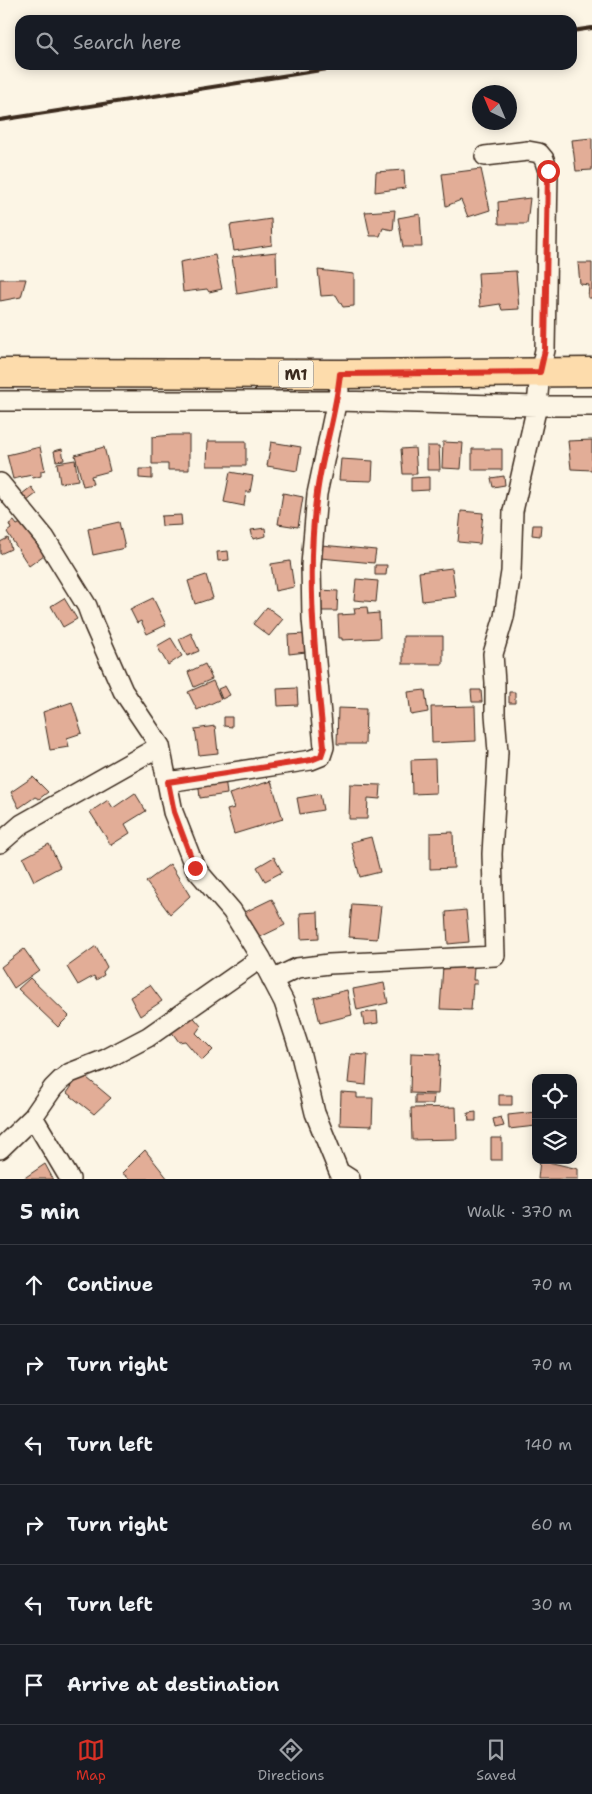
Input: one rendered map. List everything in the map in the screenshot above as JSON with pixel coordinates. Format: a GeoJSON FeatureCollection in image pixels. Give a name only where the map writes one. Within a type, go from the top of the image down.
{"type":"FeatureCollection","features":[{"type":"Feature","properties":{"kind":"main road","name":"M1"},"geometry":{"type":"LineString","coordinates":[[0,373],[340,374],[592,372]]}},
{"type":"Feature","properties":{"kind":"street"},"geometry":{"type":"LineString","coordinates":[[272,980],[297,968],[329,964],[495,956],[492,854],[498,752],[494,714],[495,683],[493,654],[504,617],[511,572],[514,511],[537,406],[540,372],[545,350],[548,171],[544,159],[539,153],[528,151],[486,156]]}},
{"type":"Feature","properties":{"kind":"street"},"geometry":{"type":"LineString","coordinates":[[168,782],[311,760],[321,756],[324,747],[312,619],[311,565],[317,494],[337,401],[340,374]]}},
{"type":"Feature","properties":{"kind":"street"},"geometry":{"type":"LineString","coordinates":[[0,401],[337,401],[592,406]]}},
{"type":"Feature","properties":{"kind":"street"},"geometry":{"type":"LineString","coordinates":[[0,483],[45,538],[87,606],[124,691],[160,746],[174,812],[195,868],[232,911],[261,958],[284,1002],[300,1051],[315,1113],[339,1172],[350,1179]]}},
{"type":"Feature","properties":{"kind":"street"},"geometry":{"type":"LineString","coordinates":[[0,843],[22,824],[160,746]]}},
{"type":"Feature","properties":{"kind":"street"},"geometry":{"type":"LineString","coordinates":[[0,1148],[33,1117],[53,1088],[70,1073],[106,1059],[148,1037],[261,958]]}},
{"type":"Feature","properties":{"kind":"street"},"geometry":{"type":"LineString","coordinates":[[33,1117],[70,1179]]}},
{"type":"Feature","properties":{"kind":"building"},"geometry":{"type":"Polygon","coordinates":[[[592,138],[592,170],[576,171],[572,140],[592,138]]]}},
{"type":"Feature","properties":{"kind":"building"},"geometry":{"type":"Polygon","coordinates":[[[481,169],[490,210],[468,217],[461,200],[446,206],[442,174],[481,169]]]}},
{"type":"Feature","properties":{"kind":"building"},"geometry":{"type":"Polygon","coordinates":[[[404,170],[405,188],[375,192],[376,172],[404,170]]]}},
{"type":"Feature","properties":{"kind":"building"},"geometry":{"type":"Polygon","coordinates":[[[530,198],[527,224],[499,224],[498,202],[530,198]]]}},
{"type":"Feature","properties":{"kind":"building"},"geometry":{"type":"Polygon","coordinates":[[[395,210],[393,230],[383,228],[380,236],[370,236],[365,212],[395,210]]]}},
{"type":"Feature","properties":{"kind":"building"},"geometry":{"type":"Polygon","coordinates":[[[420,214],[422,247],[403,247],[398,218],[420,214]]]}},
{"type":"Feature","properties":{"kind":"building"},"geometry":{"type":"Polygon","coordinates":[[[271,219],[272,245],[234,251],[230,225],[271,219]]]}},
{"type":"Feature","properties":{"kind":"building"},"geometry":{"type":"Polygon","coordinates":[[[276,252],[277,287],[237,294],[232,257],[276,252]]]}},
{"type":"Feature","properties":{"kind":"building"},"geometry":{"type":"Polygon","coordinates":[[[215,255],[222,289],[209,292],[207,289],[183,292],[180,262],[215,255]]]}},
{"type":"Feature","properties":{"kind":"building"},"geometry":{"type":"Polygon","coordinates":[[[578,263],[592,263],[592,298],[588,298],[589,285],[580,284],[578,263]]]}},
{"type":"Feature","properties":{"kind":"building"},"geometry":{"type":"Polygon","coordinates":[[[318,270],[354,274],[354,306],[343,307],[336,295],[321,296],[318,270]]]}},
{"type":"Feature","properties":{"kind":"building"},"geometry":{"type":"Polygon","coordinates":[[[516,271],[519,309],[502,310],[500,304],[480,307],[478,273],[516,271]]]}},
{"type":"Feature","properties":{"kind":"building"},"geometry":{"type":"Polygon","coordinates":[[[0,279],[26,279],[21,297],[0,301],[0,279]]]}},
{"type":"Feature","properties":{"kind":"building"},"geometry":{"type":"Polygon","coordinates":[[[189,435],[189,470],[168,470],[168,464],[152,464],[152,437],[189,435]]]}},
{"type":"Feature","properties":{"kind":"building"},"geometry":{"type":"Polygon","coordinates":[[[592,440],[592,470],[571,469],[568,441],[592,440]]]}},
{"type":"Feature","properties":{"kind":"building"},"geometry":{"type":"Polygon","coordinates":[[[208,441],[246,441],[246,466],[207,466],[208,441]]]}},
{"type":"Feature","properties":{"kind":"building"},"geometry":{"type":"Polygon","coordinates":[[[271,442],[301,447],[297,471],[267,466],[271,442]]]}},
{"type":"Feature","properties":{"kind":"building"},"geometry":{"type":"Polygon","coordinates":[[[443,442],[463,443],[461,469],[442,468],[443,442]]]}},
{"type":"Feature","properties":{"kind":"building"},"geometry":{"type":"Polygon","coordinates":[[[427,446],[439,446],[440,470],[427,470],[427,446]]]}},
{"type":"Feature","properties":{"kind":"building"},"geometry":{"type":"Polygon","coordinates":[[[40,447],[45,470],[41,471],[41,476],[33,478],[32,475],[13,479],[7,455],[40,447]]]}},
{"type":"Feature","properties":{"kind":"building"},"geometry":{"type":"Polygon","coordinates":[[[104,447],[110,471],[91,476],[93,484],[83,486],[75,455],[104,447]]]}},
{"type":"Feature","properties":{"kind":"building"},"geometry":{"type":"Polygon","coordinates":[[[415,448],[417,474],[403,474],[401,449],[415,448]]]}},
{"type":"Feature","properties":{"kind":"building"},"geometry":{"type":"Polygon","coordinates":[[[62,449],[64,460],[56,461],[54,451],[62,449]]]}},
{"type":"Feature","properties":{"kind":"building"},"geometry":{"type":"Polygon","coordinates":[[[472,449],[502,449],[502,470],[472,470],[472,449]]]}},
{"type":"Feature","properties":{"kind":"building"},"geometry":{"type":"Polygon","coordinates":[[[341,459],[373,461],[372,481],[339,480],[341,459]]]}},
{"type":"Feature","properties":{"kind":"building"},"geometry":{"type":"Polygon","coordinates":[[[75,460],[78,480],[60,483],[57,463],[75,460]]]}},
{"type":"Feature","properties":{"kind":"building"},"geometry":{"type":"Polygon","coordinates":[[[139,469],[152,469],[152,479],[139,478],[139,469]]]}},
{"type":"Feature","properties":{"kind":"building"},"geometry":{"type":"Polygon","coordinates":[[[230,472],[253,476],[250,492],[246,492],[244,506],[224,502],[230,472]]]}},
{"type":"Feature","properties":{"kind":"building"},"geometry":{"type":"Polygon","coordinates":[[[504,476],[505,485],[493,487],[491,478],[504,476]]]}},
{"type":"Feature","properties":{"kind":"building"},"geometry":{"type":"Polygon","coordinates":[[[429,477],[429,490],[411,491],[411,478],[429,477]]]}},
{"type":"Feature","properties":{"kind":"building"},"geometry":{"type":"Polygon","coordinates":[[[31,487],[36,494],[27,501],[22,494],[31,487]]]}},
{"type":"Feature","properties":{"kind":"building"},"geometry":{"type":"Polygon","coordinates":[[[283,493],[303,497],[298,527],[278,524],[283,493]]]}},
{"type":"Feature","properties":{"kind":"building"},"geometry":{"type":"Polygon","coordinates":[[[461,511],[483,513],[480,544],[458,542],[461,511]]]}},
{"type":"Feature","properties":{"kind":"building"},"geometry":{"type":"Polygon","coordinates":[[[181,515],[182,525],[162,526],[161,516],[181,515]]]}},
{"type":"Feature","properties":{"kind":"building"},"geometry":{"type":"Polygon","coordinates":[[[14,521],[17,525],[23,522],[44,555],[29,566],[7,532],[11,529],[9,524],[14,521]]]}},
{"type":"Feature","properties":{"kind":"building"},"geometry":{"type":"Polygon","coordinates":[[[119,522],[125,548],[93,555],[88,529],[119,522]]]}},
{"type":"Feature","properties":{"kind":"building"},"geometry":{"type":"Polygon","coordinates":[[[533,525],[541,525],[540,536],[532,535],[533,525]]]}},
{"type":"Feature","properties":{"kind":"building"},"geometry":{"type":"Polygon","coordinates":[[[265,528],[266,536],[253,539],[251,530],[265,528]]]}},
{"type":"Feature","properties":{"kind":"building"},"geometry":{"type":"Polygon","coordinates":[[[8,538],[11,549],[0,554],[0,542],[8,538]]]}},
{"type":"Feature","properties":{"kind":"building"},"geometry":{"type":"Polygon","coordinates":[[[321,545],[376,550],[374,563],[320,558],[321,545]]]}},
{"type":"Feature","properties":{"kind":"building"},"geometry":{"type":"Polygon","coordinates":[[[228,551],[229,560],[218,561],[217,552],[228,551]]]}},
{"type":"Feature","properties":{"kind":"building"},"geometry":{"type":"Polygon","coordinates":[[[290,561],[294,587],[275,591],[271,564],[290,561]]]}},
{"type":"Feature","properties":{"kind":"building"},"geometry":{"type":"Polygon","coordinates":[[[375,565],[387,565],[386,575],[375,575],[375,565]]]}},
{"type":"Feature","properties":{"kind":"building"},"geometry":{"type":"Polygon","coordinates":[[[452,568],[456,597],[422,601],[419,572],[452,568]]]}},
{"type":"Feature","properties":{"kind":"building"},"geometry":{"type":"Polygon","coordinates":[[[206,575],[213,598],[195,604],[188,581],[206,575]]]}},
{"type":"Feature","properties":{"kind":"building"},"geometry":{"type":"Polygon","coordinates":[[[356,579],[378,581],[376,602],[354,600],[356,579]]]}},
{"type":"Feature","properties":{"kind":"building"},"geometry":{"type":"Polygon","coordinates":[[[319,590],[338,591],[337,611],[318,611],[319,590]]]}},
{"type":"Feature","properties":{"kind":"building"},"geometry":{"type":"Polygon","coordinates":[[[64,598],[77,619],[63,627],[51,606],[64,598]]]}},
{"type":"Feature","properties":{"kind":"building"},"geometry":{"type":"Polygon","coordinates":[[[153,598],[166,625],[147,634],[141,621],[137,623],[130,609],[153,598]]]}},
{"type":"Feature","properties":{"kind":"building"},"geometry":{"type":"Polygon","coordinates":[[[267,607],[283,619],[269,636],[253,624],[267,607]]]}},
{"type":"Feature","properties":{"kind":"building"},"geometry":{"type":"Polygon","coordinates":[[[367,607],[368,614],[379,613],[380,638],[342,640],[342,638],[339,638],[338,615],[355,614],[354,608],[367,607]]]}},
{"type":"Feature","properties":{"kind":"building"},"geometry":{"type":"Polygon","coordinates":[[[191,633],[199,651],[187,656],[179,639],[191,633]]]}},
{"type":"Feature","properties":{"kind":"building"},"geometry":{"type":"Polygon","coordinates":[[[305,634],[306,652],[289,654],[288,635],[305,634]]]}},
{"type":"Feature","properties":{"kind":"building"},"geometry":{"type":"Polygon","coordinates":[[[403,636],[443,636],[443,664],[403,664],[403,636]]]}},
{"type":"Feature","properties":{"kind":"building"},"geometry":{"type":"Polygon","coordinates":[[[171,638],[182,656],[168,665],[157,646],[171,638]]]}},
{"type":"Feature","properties":{"kind":"building"},"geometry":{"type":"Polygon","coordinates":[[[205,664],[212,679],[194,687],[188,672],[205,664]]]}},
{"type":"Feature","properties":{"kind":"building"},"geometry":{"type":"Polygon","coordinates":[[[213,681],[221,699],[197,710],[188,692],[213,681]]]}},
{"type":"Feature","properties":{"kind":"building"},"geometry":{"type":"Polygon","coordinates":[[[225,686],[230,695],[222,699],[218,689],[225,686]]]}},
{"type":"Feature","properties":{"kind":"building"},"geometry":{"type":"Polygon","coordinates":[[[297,688],[298,705],[278,706],[277,689],[297,688]]]}},
{"type":"Feature","properties":{"kind":"building"},"geometry":{"type":"Polygon","coordinates":[[[425,690],[428,712],[411,715],[408,692],[425,690]]]}},
{"type":"Feature","properties":{"kind":"building"},"geometry":{"type":"Polygon","coordinates":[[[471,690],[481,690],[482,702],[472,702],[471,690]]]}},
{"type":"Feature","properties":{"kind":"building"},"geometry":{"type":"Polygon","coordinates":[[[509,692],[515,692],[515,703],[509,703],[509,692]]]}},
{"type":"Feature","properties":{"kind":"building"},"geometry":{"type":"Polygon","coordinates":[[[72,702],[82,733],[67,738],[69,747],[50,750],[43,712],[72,702]]]}},
{"type":"Feature","properties":{"kind":"building"},"geometry":{"type":"Polygon","coordinates":[[[475,706],[476,741],[432,743],[431,707],[475,706]]]}},
{"type":"Feature","properties":{"kind":"building"},"geometry":{"type":"Polygon","coordinates":[[[338,708],[366,709],[365,744],[337,744],[338,708]]]}},
{"type":"Feature","properties":{"kind":"building"},"geometry":{"type":"Polygon","coordinates":[[[224,717],[232,717],[232,727],[224,726],[224,717]]]}},
{"type":"Feature","properties":{"kind":"building"},"geometry":{"type":"Polygon","coordinates":[[[215,726],[218,753],[199,755],[195,729],[215,726]]]}},
{"type":"Feature","properties":{"kind":"building"},"geometry":{"type":"Polygon","coordinates":[[[435,759],[436,793],[412,794],[411,760],[435,759]]]}},
{"type":"Feature","properties":{"kind":"building"},"geometry":{"type":"Polygon","coordinates":[[[33,777],[48,792],[39,799],[35,797],[19,808],[11,792],[33,777]]]}},
{"type":"Feature","properties":{"kind":"building"},"geometry":{"type":"Polygon","coordinates":[[[225,777],[227,794],[200,798],[198,780],[225,777]]]}},
{"type":"Feature","properties":{"kind":"building"},"geometry":{"type":"Polygon","coordinates":[[[271,781],[283,819],[234,834],[227,810],[234,808],[229,794],[271,781]]]}},
{"type":"Feature","properties":{"kind":"building"},"geometry":{"type":"Polygon","coordinates":[[[350,784],[381,785],[380,799],[368,798],[367,819],[349,819],[350,784]]]}},
{"type":"Feature","properties":{"kind":"building"},"geometry":{"type":"Polygon","coordinates":[[[135,793],[146,811],[125,824],[130,833],[111,845],[90,812],[108,800],[113,808],[135,793]]]}},
{"type":"Feature","properties":{"kind":"building"},"geometry":{"type":"Polygon","coordinates":[[[320,794],[323,810],[300,814],[297,798],[320,794]]]}},
{"type":"Feature","properties":{"kind":"building"},"geometry":{"type":"Polygon","coordinates":[[[453,832],[454,868],[430,869],[430,833],[453,832]]]}},
{"type":"Feature","properties":{"kind":"building"},"geometry":{"type":"Polygon","coordinates":[[[371,837],[380,872],[360,877],[351,842],[371,837]]]}},
{"type":"Feature","properties":{"kind":"building"},"geometry":{"type":"Polygon","coordinates":[[[49,844],[60,867],[34,881],[23,858],[49,844]]]}},
{"type":"Feature","properties":{"kind":"building"},"geometry":{"type":"Polygon","coordinates":[[[274,857],[282,872],[265,881],[257,867],[274,857]]]}},
{"type":"Feature","properties":{"kind":"building"},"geometry":{"type":"Polygon","coordinates":[[[170,864],[190,896],[170,914],[146,882],[170,864]]]}},
{"type":"Feature","properties":{"kind":"building"},"geometry":{"type":"Polygon","coordinates":[[[272,899],[285,925],[254,940],[241,914],[272,899]]]}},
{"type":"Feature","properties":{"kind":"building"},"geometry":{"type":"Polygon","coordinates":[[[352,904],[381,906],[377,939],[349,937],[352,904]]]}},
{"type":"Feature","properties":{"kind":"building"},"geometry":{"type":"Polygon","coordinates":[[[466,910],[469,942],[448,944],[446,912],[466,910]]]}},
{"type":"Feature","properties":{"kind":"building"},"geometry":{"type":"Polygon","coordinates":[[[318,912],[319,938],[301,939],[300,913],[318,912]]]}},
{"type":"Feature","properties":{"kind":"building"},"geometry":{"type":"Polygon","coordinates":[[[96,946],[107,967],[103,972],[104,975],[96,980],[94,976],[78,985],[67,967],[96,946]]]}},
{"type":"Feature","properties":{"kind":"building"},"geometry":{"type":"Polygon","coordinates":[[[24,949],[39,970],[14,988],[1,967],[24,949]]]}},
{"type":"Feature","properties":{"kind":"building"},"geometry":{"type":"Polygon","coordinates":[[[443,966],[474,968],[473,980],[477,980],[477,984],[473,984],[471,1010],[440,1009],[443,966]]]}},
{"type":"Feature","properties":{"kind":"building"},"geometry":{"type":"Polygon","coordinates":[[[30,978],[69,1016],[58,1027],[18,989],[30,978]]]}},
{"type":"Feature","properties":{"kind":"building"},"geometry":{"type":"Polygon","coordinates":[[[384,983],[388,1003],[357,1010],[353,989],[384,983]]]}},
{"type":"Feature","properties":{"kind":"building"},"geometry":{"type":"Polygon","coordinates":[[[150,985],[162,1001],[140,1016],[130,997],[150,985]]]}},
{"type":"Feature","properties":{"kind":"building"},"geometry":{"type":"Polygon","coordinates":[[[347,990],[352,1015],[320,1023],[314,998],[347,990]]]}},
{"type":"Feature","properties":{"kind":"building"},"geometry":{"type":"Polygon","coordinates":[[[377,1011],[378,1023],[364,1025],[362,1013],[377,1011]]]}},
{"type":"Feature","properties":{"kind":"building"},"geometry":{"type":"Polygon","coordinates":[[[190,1013],[201,1026],[196,1033],[213,1050],[202,1061],[185,1041],[179,1042],[171,1031],[190,1013]]]}},
{"type":"Feature","properties":{"kind":"building"},"geometry":{"type":"Polygon","coordinates":[[[411,1053],[440,1054],[438,1094],[410,1093],[411,1053]]]}},
{"type":"Feature","properties":{"kind":"building"},"geometry":{"type":"Polygon","coordinates":[[[351,1054],[368,1055],[366,1085],[348,1083],[351,1054]]]}},
{"type":"Feature","properties":{"kind":"building"},"geometry":{"type":"Polygon","coordinates":[[[81,1073],[111,1098],[94,1114],[67,1093],[81,1073]]]}},
{"type":"Feature","properties":{"kind":"building"},"geometry":{"type":"Polygon","coordinates":[[[341,1092],[357,1093],[357,1098],[373,1098],[372,1126],[340,1125],[341,1092]]]}},
{"type":"Feature","properties":{"kind":"building"},"geometry":{"type":"Polygon","coordinates":[[[415,1095],[434,1095],[433,1104],[415,1104],[415,1095]]]}},
{"type":"Feature","properties":{"kind":"building"},"geometry":{"type":"Polygon","coordinates":[[[499,1095],[512,1095],[512,1105],[499,1105],[499,1095]]]}},
{"type":"Feature","properties":{"kind":"building"},"geometry":{"type":"Polygon","coordinates":[[[456,1107],[457,1139],[412,1140],[411,1108],[456,1107]]]}},
{"type":"Feature","properties":{"kind":"building"},"geometry":{"type":"Polygon","coordinates":[[[476,1112],[476,1121],[469,1121],[468,1113],[476,1112]]]}},
{"type":"Feature","properties":{"kind":"building"},"geometry":{"type":"Polygon","coordinates":[[[532,1112],[532,1126],[509,1129],[508,1115],[532,1112]]]}},
{"type":"Feature","properties":{"kind":"building"},"geometry":{"type":"Polygon","coordinates":[[[501,1117],[504,1126],[495,1128],[493,1119],[501,1117]]]}},
{"type":"Feature","properties":{"kind":"building"},"geometry":{"type":"Polygon","coordinates":[[[491,1138],[502,1138],[502,1160],[491,1160],[491,1138]]]}},
{"type":"Feature","properties":{"kind":"building"},"geometry":{"type":"Polygon","coordinates":[[[145,1150],[168,1179],[130,1179],[122,1173],[145,1150]]]}},
{"type":"Feature","properties":{"kind":"building"},"geometry":{"type":"Polygon","coordinates":[[[45,1164],[53,1179],[23,1179],[45,1164]]]}},
{"type":"Feature","properties":{"kind":"building"},"geometry":{"type":"Polygon","coordinates":[[[540,1164],[557,1164],[578,1169],[578,1179],[538,1179],[540,1164]]]}},
{"type":"Feature","properties":{"kind":"railway"},"geometry":{"type":"LineString","coordinates":[[577,30],[592,28]]}},
{"type":"Feature","properties":{"kind":"railway"},"geometry":{"type":"LineString","coordinates":[[0,120],[321,70]]}},
{"type":"Feature","properties":{"kind":"route"},"geometry":{"type":"LineString","coordinates":[[195,868],[174,812],[168,782],[311,760],[321,756],[324,747],[312,619],[311,565],[317,494],[337,401],[340,374],[540,372],[545,350],[548,171]]}}]}
